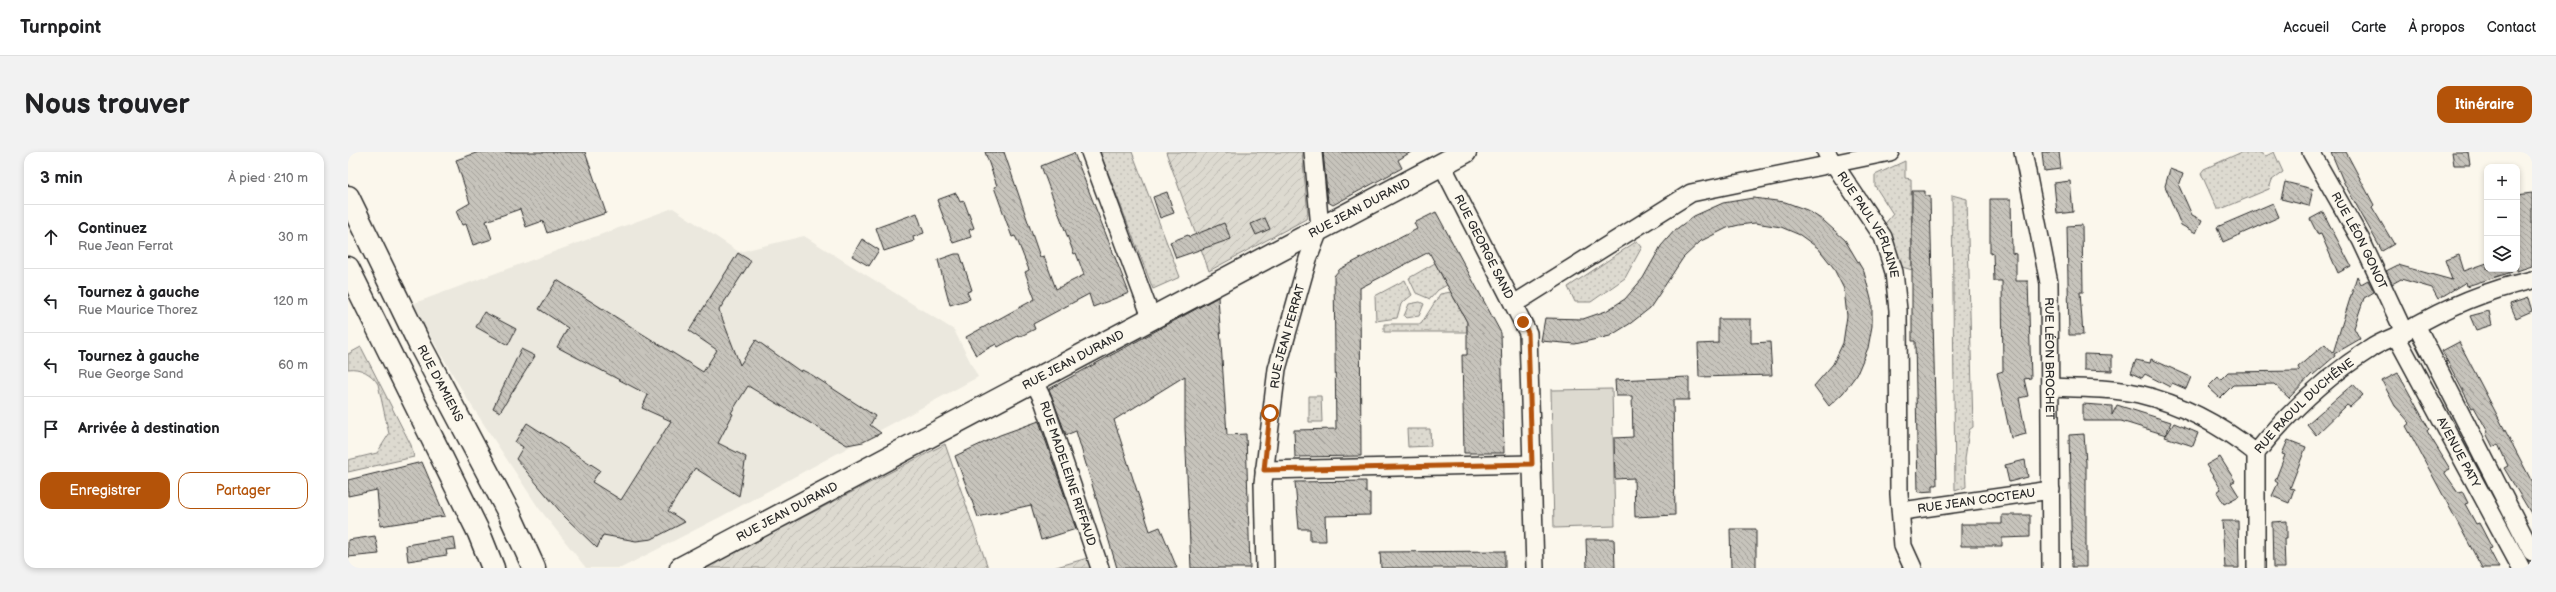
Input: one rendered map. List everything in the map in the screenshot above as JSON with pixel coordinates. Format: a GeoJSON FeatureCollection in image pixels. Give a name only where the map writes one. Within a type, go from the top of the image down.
{"type":"FeatureCollection","features":[{"type":"Feature","properties":{"kind":"street"},"geometry":{"type":"LineString","coordinates":[[1090,152],[1151,317]]}},
{"type":"Feature","properties":{"kind":"street"},"geometry":{"type":"LineString","coordinates":[[1313,152],[1320,228]]}},
{"type":"Feature","properties":{"kind":"street","name":"RUE JEAN DURAND"},"geometry":{"type":"LineString","coordinates":[[681,568],[1151,317],[1465,152]]}},
{"type":"Feature","properties":{"kind":"street"},"geometry":{"type":"LineString","coordinates":[[1830,158],[1890,152]]}},
{"type":"Feature","properties":{"kind":"street","name":"RUE LÉON BROCHET"},"geometry":{"type":"LineString","coordinates":[[2023,152],[2049,283],[2051,568]]}},
{"type":"Feature","properties":{"kind":"street","name":"RUE LÉON GONOT"},"geometry":{"type":"LineString","coordinates":[[2311,152],[2361,240],[2405,331]]}},
{"type":"Feature","properties":{"kind":"street","name":"RUE PAUL VERLAINE"},"geometry":{"type":"LineString","coordinates":[[1514,304],[1691,192],[1830,158],[1882,237],[1894,272],[1898,310],[1899,494],[1902,510],[1903,546],[1913,568]]}},
{"type":"Feature","properties":{"kind":"street","name":"RUE GEORGE SAND"},"geometry":{"type":"LineString","coordinates":[[1442,165],[1528,333],[1535,568]]}},
{"type":"Feature","properties":{"kind":"street","name":"RUE D'AMIENS"},"geometry":{"type":"LineString","coordinates":[[348,197],[420,345],[510,513],[534,568]]}},
{"type":"Feature","properties":{"kind":"street","name":"RUE JEAN FERRAT"},"geometry":{"type":"LineString","coordinates":[[1265,568],[1264,470],[1277,369],[1308,259],[1320,228]]}},
{"type":"Feature","properties":{"kind":"street"},"geometry":{"type":"LineString","coordinates":[[348,268],[480,533],[493,568]]}},
{"type":"Feature","properties":{"kind":"street","name":"RUE RAOUL DUCHÊNE"},"geometry":{"type":"LineString","coordinates":[[2050,387],[2104,389],[2139,394],[2188,411],[2234,435],[2256,453],[2271,434],[2338,371],[2372,348],[2442,311],[2508,285],[2532,280]]}},
{"type":"Feature","properties":{"kind":"street","name":"AVENUE PATY"},"geometry":{"type":"LineString","coordinates":[[2405,331],[2532,552]]}},
{"type":"Feature","properties":{"kind":"street","name":"AVENUE PATY"},"geometry":{"type":"LineString","coordinates":[[2405,331],[2521,568]]}},
{"type":"Feature","properties":{"kind":"street","name":"RUE MADELEINE RIFFAUD"},"geometry":{"type":"LineString","coordinates":[[1034,380],[1043,400],[1100,568]]}},
{"type":"Feature","properties":{"kind":"street"},"geometry":{"type":"LineString","coordinates":[[2256,453],[2256,568]]}},
{"type":"Feature","properties":{"kind":"street"},"geometry":{"type":"LineString","coordinates":[[1264,470],[1532,464]]}},
{"type":"Feature","properties":{"kind":"street","name":"RUE JEAN COCTEAU"},"geometry":{"type":"LineString","coordinates":[[1902,510],[2051,490]]}},
{"type":"Feature","properties":{"kind":"shaded area"},"geometry":{"type":"Polygon","coordinates":[[[1100,152],[1132,152],[1180,277],[1153,289],[1100,152]]]}},
{"type":"Feature","properties":{"kind":"shaded area"},"geometry":{"type":"Polygon","coordinates":[[[1166,152],[1302,152],[1308,215],[1306,219],[1209,271],[1166,152]]]}},
{"type":"Feature","properties":{"kind":"shaded area"},"geometry":{"type":"Polygon","coordinates":[[[2242,152],[2258,152],[2266,156],[2274,152],[2283,172],[2272,180],[2269,189],[2221,209],[2217,209],[2201,173],[2204,169],[2242,152]]]}},
{"type":"Feature","properties":{"kind":"shaded area"},"geometry":{"type":"Polygon","coordinates":[[[1905,161],[1905,178],[1911,179],[1912,270],[1899,266],[1884,225],[1893,214],[1875,186],[1875,175],[1905,161]]]}},
{"type":"Feature","properties":{"kind":"shaded area"},"geometry":{"type":"Polygon","coordinates":[[[1952,195],[1967,199],[1973,427],[1969,430],[1965,459],[1966,487],[1955,491],[1952,195]]]}},
{"type":"Feature","properties":{"kind":"shaded area"},"geometry":{"type":"Polygon","coordinates":[[[673,208],[739,252],[804,236],[954,330],[978,377],[724,515],[621,568],[586,568],[538,507],[466,397],[412,304],[673,208]]]}},
{"type":"Feature","properties":{"kind":"shaded area"},"geometry":{"type":"Polygon","coordinates":[[[1637,241],[1642,247],[1625,278],[1591,302],[1575,302],[1568,287],[1637,241]]]}},
{"type":"Feature","properties":{"kind":"shaded area"},"geometry":{"type":"Polygon","coordinates":[[[1435,263],[1447,285],[1438,290],[1430,299],[1416,293],[1409,278],[1435,263]]]}},
{"type":"Feature","properties":{"kind":"shaded area"},"geometry":{"type":"Polygon","coordinates":[[[1405,280],[1412,295],[1401,304],[1397,318],[1376,321],[1375,296],[1405,280]]]}},
{"type":"Feature","properties":{"kind":"shaded area"},"geometry":{"type":"Polygon","coordinates":[[[1451,292],[1467,322],[1467,332],[1384,332],[1384,324],[1421,324],[1440,294],[1451,292]]]}},
{"type":"Feature","properties":{"kind":"shaded area"},"geometry":{"type":"Polygon","coordinates":[[[1420,302],[1424,304],[1419,316],[1406,318],[1404,316],[1409,304],[1420,302]]]}},
{"type":"Feature","properties":{"kind":"shaded area"},"geometry":{"type":"Polygon","coordinates":[[[361,347],[411,445],[414,457],[348,472],[348,460],[377,453],[389,434],[378,384],[369,374],[361,370],[348,369],[348,354],[361,347]]]}},
{"type":"Feature","properties":{"kind":"shaded area"},"geometry":{"type":"Polygon","coordinates":[[[1612,389],[1615,526],[1554,528],[1551,390],[1612,389]]]}},
{"type":"Feature","properties":{"kind":"shaded area"},"geometry":{"type":"Polygon","coordinates":[[[1309,396],[1321,396],[1322,422],[1309,422],[1309,396]]]}},
{"type":"Feature","properties":{"kind":"shaded area"},"geometry":{"type":"Polygon","coordinates":[[[1407,429],[1430,429],[1431,446],[1408,447],[1407,429]]]}},
{"type":"Feature","properties":{"kind":"shaded area"},"geometry":{"type":"Polygon","coordinates":[[[945,444],[988,568],[705,568],[945,444]]]}},
{"type":"Feature","properties":{"kind":"shaded area"},"geometry":{"type":"Polygon","coordinates":[[[1091,557],[1095,568],[1053,568],[1091,557]]]}},
{"type":"Feature","properties":{"kind":"building"},"geometry":{"type":"Polygon","coordinates":[[[479,152],[585,152],[606,213],[547,233],[543,221],[526,227],[520,209],[486,221],[492,239],[473,245],[466,224],[462,225],[456,211],[470,203],[456,160],[479,152]]]}},
{"type":"Feature","properties":{"kind":"building"},"geometry":{"type":"Polygon","coordinates":[[[985,152],[1004,152],[1040,257],[1044,256],[1056,289],[1084,275],[1076,253],[1074,254],[1041,166],[1074,153],[1129,293],[1093,307],[1089,294],[1033,324],[1035,329],[998,347],[996,344],[976,355],[966,337],[1035,299],[1025,272],[1029,270],[1015,236],[1012,237],[994,187],[997,186],[985,152]]]}},
{"type":"Feature","properties":{"kind":"building"},"geometry":{"type":"Polygon","coordinates":[[[1323,152],[1411,152],[1398,160],[1402,168],[1333,205],[1328,202],[1323,152]]]}},
{"type":"Feature","properties":{"kind":"building"},"geometry":{"type":"Polygon","coordinates":[[[2042,152],[2059,152],[2061,169],[2044,171],[2042,152]]]}},
{"type":"Feature","properties":{"kind":"building"},"geometry":{"type":"Polygon","coordinates":[[[2331,152],[2346,152],[2374,205],[2372,207],[2394,244],[2382,251],[2344,183],[2331,152]]]}},
{"type":"Feature","properties":{"kind":"building"},"geometry":{"type":"Polygon","coordinates":[[[2452,152],[2468,152],[2470,165],[2454,165],[2452,152]]]}},
{"type":"Feature","properties":{"kind":"building"},"geometry":{"type":"Polygon","coordinates":[[[2170,169],[2183,174],[2179,186],[2192,215],[2202,220],[2196,233],[2181,225],[2165,186],[2170,169]]]}},
{"type":"Feature","properties":{"kind":"building"},"geometry":{"type":"Polygon","coordinates":[[[2070,181],[2073,212],[2057,214],[2054,183],[2070,181]]]}},
{"type":"Feature","properties":{"kind":"building"},"geometry":{"type":"Polygon","coordinates":[[[2285,182],[2313,189],[2309,206],[2281,199],[2285,182]]]}},
{"type":"Feature","properties":{"kind":"building"},"geometry":{"type":"Polygon","coordinates":[[[1912,191],[1925,191],[1925,196],[1930,196],[1937,485],[1933,485],[1933,491],[1918,492],[1915,341],[1912,341],[1912,191]]]}},
{"type":"Feature","properties":{"kind":"building"},"geometry":{"type":"Polygon","coordinates":[[[1167,192],[1174,213],[1160,218],[1153,197],[1167,192]]]}},
{"type":"Feature","properties":{"kind":"building"},"geometry":{"type":"Polygon","coordinates":[[[956,193],[960,202],[964,201],[974,228],[969,230],[971,237],[953,243],[937,200],[956,193]]]}},
{"type":"Feature","properties":{"kind":"building"},"geometry":{"type":"Polygon","coordinates":[[[2532,193],[2532,266],[2520,270],[2520,200],[2520,195],[2532,193]]]}},
{"type":"Feature","properties":{"kind":"building"},"geometry":{"type":"Polygon","coordinates":[[[1753,198],[1785,202],[1807,210],[1824,221],[1845,240],[1864,272],[1872,303],[1872,326],[1868,348],[1857,374],[1843,393],[1829,406],[1814,386],[1833,364],[1843,343],[1847,316],[1844,289],[1833,267],[1818,248],[1800,235],[1781,227],[1755,223],[1739,225],[1727,228],[1701,241],[1683,258],[1650,308],[1631,323],[1610,336],[1575,344],[1541,341],[1545,318],[1583,319],[1606,311],[1625,299],[1643,278],[1661,246],[1675,230],[1694,216],[1723,203],[1753,198]]]}},
{"type":"Feature","properties":{"kind":"building"},"geometry":{"type":"Polygon","coordinates":[[[1990,199],[2011,199],[2012,253],[2016,254],[2016,281],[2028,281],[2031,378],[2024,379],[2028,396],[2019,398],[2026,434],[2011,438],[1997,373],[2003,371],[2002,281],[1994,281],[1993,253],[1990,254],[1990,199]]]}},
{"type":"Feature","properties":{"kind":"building"},"geometry":{"type":"Polygon","coordinates":[[[2273,203],[2279,217],[2223,242],[2217,227],[2273,203]]]}},
{"type":"Feature","properties":{"kind":"building"},"geometry":{"type":"Polygon","coordinates":[[[1436,212],[1501,333],[1504,453],[1464,453],[1462,355],[1467,355],[1467,322],[1429,252],[1360,288],[1361,456],[1295,457],[1294,430],[1336,429],[1334,276],[1340,269],[1417,229],[1414,223],[1436,212]]]}},
{"type":"Feature","properties":{"kind":"building"},"geometry":{"type":"Polygon","coordinates":[[[2323,212],[2351,266],[2338,273],[2321,234],[2318,235],[2310,219],[2323,212]]]}},
{"type":"Feature","properties":{"kind":"building"},"geometry":{"type":"Polygon","coordinates":[[[917,213],[924,233],[913,237],[914,241],[884,251],[876,228],[917,213]]]}},
{"type":"Feature","properties":{"kind":"building"},"geometry":{"type":"Polygon","coordinates":[[[1265,218],[1270,229],[1256,235],[1251,224],[1265,218]]]}},
{"type":"Feature","properties":{"kind":"building"},"geometry":{"type":"Polygon","coordinates":[[[1224,223],[1231,239],[1176,258],[1170,242],[1188,235],[1189,237],[1224,223]]]}},
{"type":"Feature","properties":{"kind":"building"},"geometry":{"type":"Polygon","coordinates":[[[2082,225],[2083,292],[2080,292],[2083,335],[2069,335],[2067,226],[2082,225]]]}},
{"type":"Feature","properties":{"kind":"building"},"geometry":{"type":"Polygon","coordinates":[[[862,239],[879,250],[869,266],[852,256],[862,239]]]}},
{"type":"Feature","properties":{"kind":"building"},"geometry":{"type":"Polygon","coordinates":[[[738,253],[751,261],[719,310],[740,365],[756,340],[801,372],[802,370],[812,375],[875,416],[870,425],[881,433],[863,442],[847,445],[748,386],[731,413],[733,414],[718,443],[746,457],[739,496],[695,468],[668,511],[685,522],[652,539],[636,541],[603,535],[597,548],[564,516],[516,459],[523,447],[515,442],[527,423],[600,470],[592,482],[621,500],[671,421],[642,408],[648,395],[557,347],[568,328],[539,309],[557,280],[703,372],[717,350],[689,331],[738,253]]]}},
{"type":"Feature","properties":{"kind":"building"},"geometry":{"type":"Polygon","coordinates":[[[955,254],[960,254],[972,290],[967,292],[970,299],[950,305],[938,260],[955,254]]]}},
{"type":"Feature","properties":{"kind":"building"},"geometry":{"type":"Polygon","coordinates":[[[2459,255],[2464,271],[2484,264],[2484,272],[2512,272],[2467,286],[2466,282],[2438,299],[2432,288],[2401,279],[2392,284],[2386,271],[2398,265],[2452,280],[2445,260],[2459,255]]]}},
{"type":"Feature","properties":{"kind":"building"},"geometry":{"type":"Polygon","coordinates":[[[2357,276],[2361,284],[2368,280],[2374,292],[2364,298],[2354,328],[2360,339],[2334,354],[2335,356],[2313,375],[2312,374],[2289,398],[2274,384],[2233,385],[2220,398],[2208,387],[2218,377],[2221,379],[2228,372],[2300,371],[2298,367],[2325,344],[2333,353],[2357,276]]]}},
{"type":"Feature","properties":{"kind":"building"},"geometry":{"type":"Polygon","coordinates":[[[1218,297],[1227,435],[1246,434],[1250,568],[1191,568],[1185,428],[1185,376],[1114,420],[1150,531],[1160,527],[1177,568],[1117,568],[1076,431],[1066,435],[1049,389],[1218,297]]]}},
{"type":"Feature","properties":{"kind":"building"},"geometry":{"type":"Polygon","coordinates":[[[2528,298],[2532,311],[2516,318],[2510,304],[2528,298]]]}},
{"type":"Feature","properties":{"kind":"building"},"geometry":{"type":"Polygon","coordinates":[[[2489,311],[2492,325],[2476,330],[2470,316],[2489,311]]]}},
{"type":"Feature","properties":{"kind":"building"},"geometry":{"type":"Polygon","coordinates":[[[484,312],[516,329],[508,345],[476,327],[484,312]]]}},
{"type":"Feature","properties":{"kind":"building"},"geometry":{"type":"Polygon","coordinates":[[[1718,319],[1751,319],[1751,343],[1770,342],[1772,375],[1699,377],[1698,344],[1718,343],[1718,319]]]}},
{"type":"Feature","properties":{"kind":"building"},"geometry":{"type":"Polygon","coordinates":[[[2459,342],[2532,482],[2532,515],[2504,468],[2508,466],[2498,444],[2493,447],[2486,433],[2488,432],[2474,407],[2472,408],[2442,351],[2459,342]]]}},
{"type":"Feature","properties":{"kind":"building"},"geometry":{"type":"Polygon","coordinates":[[[521,349],[535,356],[500,412],[493,408],[521,349]]]}},
{"type":"Feature","properties":{"kind":"building"},"geometry":{"type":"Polygon","coordinates":[[[2084,354],[2112,355],[2112,371],[2084,370],[2084,354]]]}},
{"type":"Feature","properties":{"kind":"building"},"geometry":{"type":"Polygon","coordinates":[[[2151,359],[2191,377],[2186,389],[2172,383],[2170,387],[2145,374],[2142,378],[2131,373],[2136,360],[2150,363],[2151,359]]]}},
{"type":"Feature","properties":{"kind":"building"},"geometry":{"type":"Polygon","coordinates":[[[2398,373],[2429,429],[2427,431],[2450,469],[2444,472],[2458,492],[2462,491],[2468,503],[2465,504],[2476,524],[2479,523],[2492,548],[2489,549],[2499,568],[2482,568],[2406,426],[2410,423],[2395,406],[2382,381],[2398,373]]]}},
{"type":"Feature","properties":{"kind":"building"},"geometry":{"type":"Polygon","coordinates":[[[1689,377],[1689,400],[1673,400],[1675,515],[1635,517],[1634,478],[1615,479],[1614,438],[1633,437],[1632,396],[1616,396],[1615,380],[1689,377]]]}},
{"type":"Feature","properties":{"kind":"building"},"geometry":{"type":"Polygon","coordinates":[[[2353,384],[2363,395],[2350,407],[2347,405],[2316,435],[2307,424],[2353,384]]]}},
{"type":"Feature","properties":{"kind":"building"},"geometry":{"type":"Polygon","coordinates":[[[2083,404],[2112,406],[2112,415],[2117,405],[2171,422],[2166,435],[2121,421],[2083,421],[2083,404]]]}},
{"type":"Feature","properties":{"kind":"building"},"geometry":{"type":"Polygon","coordinates":[[[1039,421],[1076,529],[1041,540],[1031,505],[978,517],[955,456],[1000,435],[1039,421]]]}},
{"type":"Feature","properties":{"kind":"building"},"geometry":{"type":"Polygon","coordinates":[[[2174,423],[2198,433],[2193,446],[2165,437],[2174,423]]]}},
{"type":"Feature","properties":{"kind":"building"},"geometry":{"type":"Polygon","coordinates":[[[2084,434],[2086,463],[2086,567],[2072,567],[2069,435],[2084,434]]]}},
{"type":"Feature","properties":{"kind":"building"},"geometry":{"type":"Polygon","coordinates":[[[2288,440],[2306,447],[2290,488],[2294,489],[2289,503],[2272,496],[2278,483],[2275,481],[2285,455],[2282,454],[2288,440]]]}},
{"type":"Feature","properties":{"kind":"building"},"geometry":{"type":"Polygon","coordinates":[[[2220,457],[2235,481],[2231,483],[2239,496],[2224,504],[2217,492],[2221,489],[2206,465],[2220,457]]]}},
{"type":"Feature","properties":{"kind":"building"},"geometry":{"type":"Polygon","coordinates":[[[2025,460],[2028,477],[2009,482],[2005,465],[2025,460]]]}},
{"type":"Feature","properties":{"kind":"building"},"geometry":{"type":"Polygon","coordinates":[[[422,462],[445,516],[380,526],[377,490],[348,496],[348,480],[422,462]]]}},
{"type":"Feature","properties":{"kind":"building"},"geometry":{"type":"Polygon","coordinates":[[[1366,481],[1366,493],[1370,493],[1370,515],[1325,516],[1326,541],[1310,541],[1310,529],[1299,529],[1295,482],[1366,481]]]}},
{"type":"Feature","properties":{"kind":"building"},"geometry":{"type":"Polygon","coordinates":[[[2002,515],[2030,515],[2030,537],[2002,538],[2002,546],[1961,546],[1961,524],[2002,524],[2002,515]]]}},
{"type":"Feature","properties":{"kind":"building"},"geometry":{"type":"Polygon","coordinates":[[[2222,521],[2238,521],[2239,568],[2225,568],[2222,521]]]}},
{"type":"Feature","properties":{"kind":"building"},"geometry":{"type":"Polygon","coordinates":[[[2287,521],[2287,539],[2284,539],[2285,568],[2273,568],[2272,522],[2287,521]]]}},
{"type":"Feature","properties":{"kind":"building"},"geometry":{"type":"Polygon","coordinates":[[[1730,529],[1756,529],[1756,568],[1731,568],[1730,529]]]}},
{"type":"Feature","properties":{"kind":"building"},"geometry":{"type":"Polygon","coordinates":[[[375,536],[379,554],[348,557],[348,540],[375,536]]]}},
{"type":"Feature","properties":{"kind":"building"},"geometry":{"type":"Polygon","coordinates":[[[454,537],[456,549],[446,550],[447,555],[408,561],[406,545],[454,537]]]}},
{"type":"Feature","properties":{"kind":"building"},"geometry":{"type":"Polygon","coordinates":[[[1586,539],[1614,539],[1615,568],[1587,568],[1586,539]]]}},
{"type":"Feature","properties":{"kind":"building"},"geometry":{"type":"Polygon","coordinates":[[[1505,551],[1505,568],[1381,568],[1380,552],[1505,551]]]}},
{"type":"Feature","properties":{"kind":"route"},"geometry":{"type":"LineString","coordinates":[[1270,413],[1264,470],[1532,464],[1528,333],[1523,322]]}}]}
